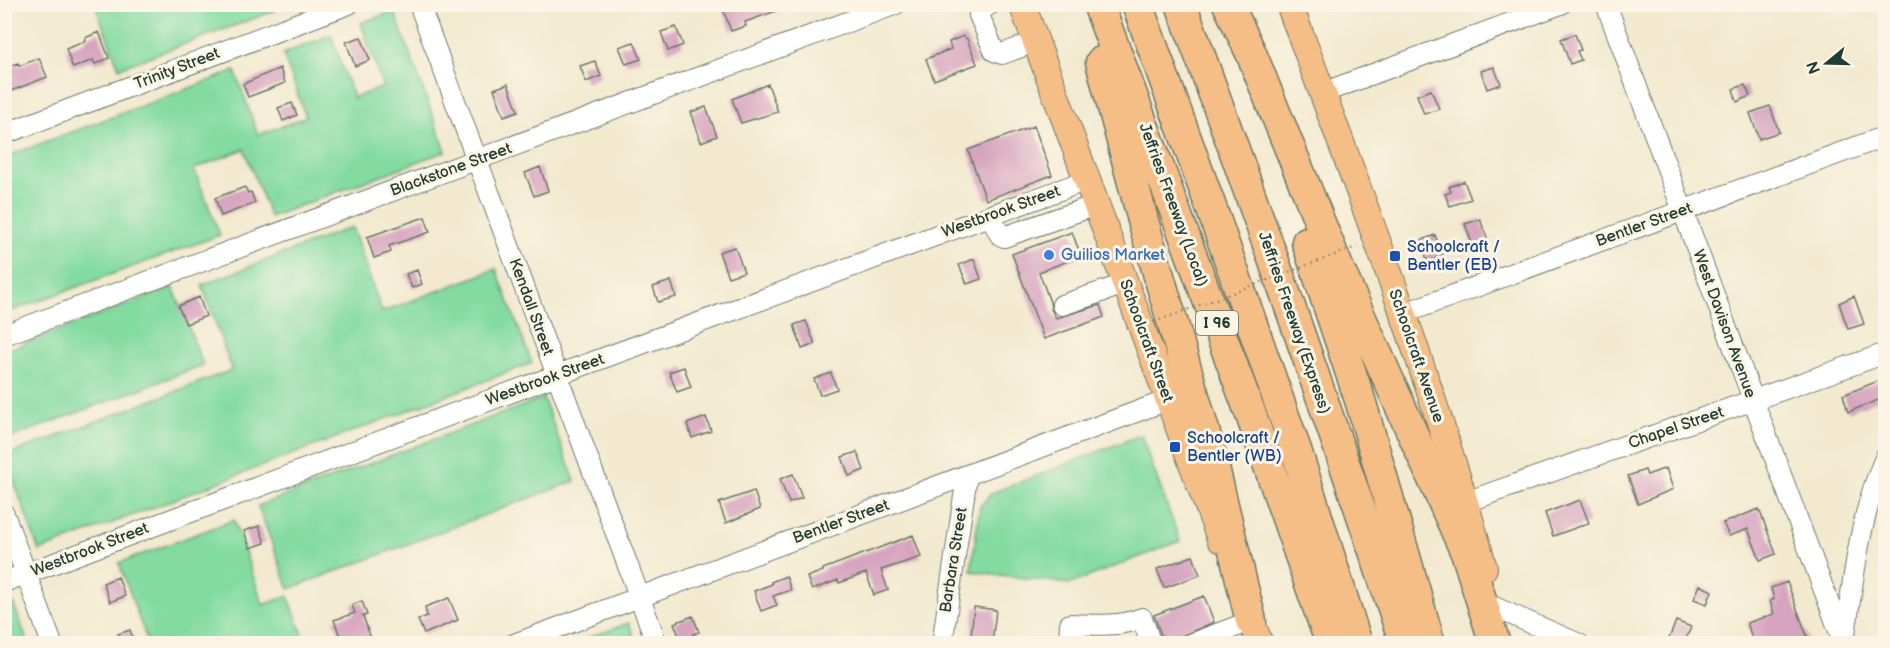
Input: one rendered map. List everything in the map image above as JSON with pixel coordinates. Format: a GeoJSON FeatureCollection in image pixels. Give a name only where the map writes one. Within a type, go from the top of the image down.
{"type":"FeatureCollection","features":[{"type":"Feature","properties":{"kind":"highway"},"geometry":{"type":"LineString","coordinates":[[1083,4],[1210,451],[1256,632]]}},
{"type":"Feature","properties":{"kind":"highway","name":"Jeffries Freeway (Local)"},"geometry":{"type":"LineString","coordinates":[[1098,4],[1251,415],[1331,644]]}},
{"type":"Feature","properties":{"kind":"highway","name":"I 96"},"geometry":{"type":"LineString","coordinates":[[1137,4],[1297,453],[1357,644]]}},
{"type":"Feature","properties":{"kind":"highway","name":"Jeffries Freeway (Express)"},"geometry":{"type":"LineString","coordinates":[[1181,4],[1369,536],[1404,644]]}},
{"type":"Feature","properties":{"kind":"highway"},"geometry":{"type":"LineString","coordinates":[[1226,4],[1336,325],[1385,482],[1430,644]]}},
{"type":"Feature","properties":{"kind":"highway"},"geometry":{"type":"LineString","coordinates":[[1226,4],[1251,53],[1338,267],[1467,555],[1495,644]]}},
{"type":"Feature","properties":{"kind":"main road","name":"Schoolcraft Street"},"geometry":{"type":"LineString","coordinates":[[1022,4],[1256,632]]}},
{"type":"Feature","properties":{"kind":"main road","name":"Schoolcraft Avenue"},"geometry":{"type":"LineString","coordinates":[[1289,4],[1402,314],[1466,502],[1506,644]]}},
{"type":"Feature","properties":{"kind":"street","name":"Trinity Street"},"geometry":{"type":"LineString","coordinates":[[4,134],[349,4]]}},
{"type":"Feature","properties":{"kind":"street","name":"Kendall Street"},"geometry":{"type":"LineString","coordinates":[[419,4],[657,644]]}},
{"type":"Feature","properties":{"kind":"street","name":"Blackstone Street"},"geometry":{"type":"LineString","coordinates":[[4,335],[896,4]]}},
{"type":"Feature","properties":{"kind":"street"},"geometry":{"type":"LineString","coordinates":[[991,4],[985,7],[979,15],[994,51],[1002,54],[1035,42]]}},
{"type":"Feature","properties":{"kind":"street"},"geometry":{"type":"LineString","coordinates":[[1322,93],[1561,4]]}},
{"type":"Feature","properties":{"kind":"street","name":"West Davison Avenue"},"geometry":{"type":"LineString","coordinates":[[1606,4],[1844,643]]}},
{"type":"Feature","properties":{"kind":"street","name":"Bentler Street"},"geometry":{"type":"LineString","coordinates":[[1402,314],[1886,136]]}},
{"type":"Feature","properties":{"kind":"street","name":"Westbrook Street"},"geometry":{"type":"LineString","coordinates":[[4,582],[556,375],[1087,180]]}},
{"type":"Feature","properties":{"kind":"street"},"geometry":{"type":"LineString","coordinates":[[990,216],[1000,236],[1004,237],[1096,205]]}},
{"type":"Feature","properties":{"kind":"street"},"geometry":{"type":"LineString","coordinates":[[1062,304],[1125,284]]}},
{"type":"Feature","properties":{"kind":"street","name":"Chapel Street"},"geometry":{"type":"LineString","coordinates":[[1466,502],[1886,353]]}},
{"type":"Feature","properties":{"kind":"street","name":"Bentler Street"},"geometry":{"type":"LineString","coordinates":[[514,644],[1168,400]]}},
{"type":"Feature","properties":{"kind":"street"},"geometry":{"type":"LineString","coordinates":[[1844,643],[1862,526],[1873,488],[1886,456]]}},
{"type":"Feature","properties":{"kind":"street","name":"Barbara Street"},"geometry":{"type":"LineString","coordinates":[[942,644],[967,476]]}},
{"type":"Feature","properties":{"kind":"street"},"geometry":{"type":"LineString","coordinates":[[4,514],[52,644]]}},
{"type":"Feature","properties":{"kind":"street"},"geometry":{"type":"LineString","coordinates":[[1494,607],[1579,644]]}},
{"type":"Feature","properties":{"kind":"street"},"geometry":{"type":"LineString","coordinates":[[1069,644],[1070,624],[1100,626],[1131,622],[1142,618],[1150,643]]}},
{"type":"Feature","properties":{"kind":"street"},"geometry":{"type":"LineString","coordinates":[[1190,644],[1256,632]]}},
{"type":"Feature","properties":{"kind":"path"},"geometry":{"type":"LineString","coordinates":[[1154,322],[1359,246]]}},
{"type":"Feature","properties":{"kind":"green space"},"geometry":{"type":"Polygon","coordinates":[[[102,4],[271,4],[274,11],[119,68],[96,7],[102,4]]]}},
{"type":"Feature","properties":{"kind":"green space"},"geometry":{"type":"Polygon","coordinates":[[[394,11],[446,151],[270,217],[244,149],[194,169],[220,235],[5,313],[5,157],[235,71],[258,135],[306,117],[283,54],[331,35],[353,98],[383,87],[361,23],[394,11]]]}},
{"type":"Feature","properties":{"kind":"green space"},"geometry":{"type":"Polygon","coordinates":[[[352,227],[382,312],[496,269],[532,363],[39,551],[5,456],[232,370],[202,285],[352,227]]]}},
{"type":"Feature","properties":{"kind":"green space"},"geometry":{"type":"Polygon","coordinates":[[[173,287],[203,365],[5,440],[5,351],[173,287]]]}},
{"type":"Feature","properties":{"kind":"green space"},"geometry":{"type":"Polygon","coordinates":[[[543,398],[575,481],[289,589],[258,506],[543,398]]]}},
{"type":"Feature","properties":{"kind":"green space"},"geometry":{"type":"Polygon","coordinates":[[[1141,435],[1180,541],[1070,584],[971,571],[980,506],[992,493],[1141,435]]]}},
{"type":"Feature","properties":{"kind":"green space"},"geometry":{"type":"Polygon","coordinates":[[[234,520],[263,605],[288,596],[306,643],[148,643],[119,563],[234,520]]]}},
{"type":"Feature","properties":{"kind":"green space"},"geometry":{"type":"Polygon","coordinates":[[[13,602],[28,643],[5,643],[5,605],[13,602]]]}},
{"type":"Feature","properties":{"kind":"green space"},"geometry":{"type":"Polygon","coordinates":[[[629,623],[636,643],[574,643],[629,623]]]}},
{"type":"Feature","properties":{"kind":"building"},"geometry":{"type":"Polygon","coordinates":[[[721,4],[789,4],[790,6],[745,22],[746,26],[731,31],[721,4]]]}},
{"type":"Feature","properties":{"kind":"building"},"geometry":{"type":"Polygon","coordinates":[[[676,27],[683,45],[668,51],[661,32],[676,27]]]}},
{"type":"Feature","properties":{"kind":"building"},"geometry":{"type":"Polygon","coordinates":[[[99,32],[109,58],[95,64],[93,60],[73,68],[66,49],[86,41],[85,38],[99,32]]]}},
{"type":"Feature","properties":{"kind":"building"},"geometry":{"type":"Polygon","coordinates":[[[1575,34],[1581,50],[1577,51],[1581,60],[1570,64],[1561,39],[1575,34]]]}},
{"type":"Feature","properties":{"kind":"building"},"geometry":{"type":"Polygon","coordinates":[[[963,36],[967,39],[977,64],[934,80],[926,59],[951,49],[949,42],[963,36]]]}},
{"type":"Feature","properties":{"kind":"building"},"geometry":{"type":"Polygon","coordinates":[[[361,37],[370,60],[355,66],[346,42],[361,37]]]}},
{"type":"Feature","properties":{"kind":"building"},"geometry":{"type":"Polygon","coordinates":[[[634,42],[641,59],[626,64],[619,47],[634,42]]]}},
{"type":"Feature","properties":{"kind":"building"},"geometry":{"type":"Polygon","coordinates":[[[39,58],[47,77],[11,91],[4,68],[18,63],[19,66],[39,58]]]}},
{"type":"Feature","properties":{"kind":"building"},"geometry":{"type":"Polygon","coordinates":[[[595,61],[601,76],[586,82],[580,66],[595,61]]]}},
{"type":"Feature","properties":{"kind":"building"},"geometry":{"type":"Polygon","coordinates":[[[1494,67],[1501,84],[1487,89],[1481,71],[1494,67]]]}},
{"type":"Feature","properties":{"kind":"building"},"geometry":{"type":"Polygon","coordinates":[[[280,68],[285,83],[248,97],[243,84],[280,68]]]}},
{"type":"Feature","properties":{"kind":"building"},"geometry":{"type":"Polygon","coordinates":[[[508,84],[518,111],[504,116],[494,89],[508,84]]]}},
{"type":"Feature","properties":{"kind":"building"},"geometry":{"type":"Polygon","coordinates":[[[768,84],[778,112],[741,123],[732,99],[768,84]]]}},
{"type":"Feature","properties":{"kind":"building"},"geometry":{"type":"Polygon","coordinates":[[[1745,85],[1750,96],[1737,102],[1733,89],[1745,85]]]}},
{"type":"Feature","properties":{"kind":"building"},"geometry":{"type":"Polygon","coordinates":[[[1431,90],[1439,109],[1424,114],[1417,95],[1431,90]]]}},
{"type":"Feature","properties":{"kind":"building"},"geometry":{"type":"Polygon","coordinates":[[[292,103],[297,115],[283,121],[278,108],[292,103]]]}},
{"type":"Feature","properties":{"kind":"building"},"geometry":{"type":"Polygon","coordinates":[[[1770,106],[1779,132],[1759,139],[1750,113],[1770,106]]]}},
{"type":"Feature","properties":{"kind":"building"},"geometry":{"type":"Polygon","coordinates":[[[706,107],[717,136],[701,142],[691,112],[706,107]]]}},
{"type":"Feature","properties":{"kind":"building"},"geometry":{"type":"Polygon","coordinates":[[[1034,126],[1052,175],[986,200],[968,150],[1034,126]]]}},
{"type":"Feature","properties":{"kind":"building"},"geometry":{"type":"Polygon","coordinates":[[[540,167],[548,191],[534,196],[525,173],[540,167]]]}},
{"type":"Feature","properties":{"kind":"building"},"geometry":{"type":"Polygon","coordinates":[[[1464,181],[1471,199],[1450,206],[1445,194],[1451,192],[1449,187],[1464,181]]]}},
{"type":"Feature","properties":{"kind":"building"},"geometry":{"type":"Polygon","coordinates":[[[245,187],[248,193],[251,192],[255,203],[221,216],[215,198],[245,187]]]}},
{"type":"Feature","properties":{"kind":"building"},"geometry":{"type":"Polygon","coordinates":[[[425,217],[430,232],[389,246],[391,252],[374,258],[367,237],[425,217]]]}},
{"type":"Feature","properties":{"kind":"building"},"geometry":{"type":"Polygon","coordinates":[[[1480,219],[1489,243],[1474,249],[1465,224],[1480,219]]]}},
{"type":"Feature","properties":{"kind":"building"},"geometry":{"type":"Polygon","coordinates":[[[1072,232],[1081,256],[1039,272],[1051,309],[1056,318],[1100,305],[1104,317],[1044,339],[1012,254],[1072,232]]]}},
{"type":"Feature","properties":{"kind":"building"},"geometry":{"type":"Polygon","coordinates":[[[1435,235],[1443,256],[1428,262],[1420,241],[1435,235]]]}},
{"type":"Feature","properties":{"kind":"building"},"geometry":{"type":"Polygon","coordinates":[[[735,247],[744,272],[728,277],[719,252],[735,247]]]}},
{"type":"Feature","properties":{"kind":"building"},"geometry":{"type":"Polygon","coordinates":[[[974,259],[981,279],[967,284],[959,265],[974,259]]]}},
{"type":"Feature","properties":{"kind":"building"},"geometry":{"type":"Polygon","coordinates":[[[417,270],[422,284],[412,288],[406,274],[417,270]]]}},
{"type":"Feature","properties":{"kind":"building"},"geometry":{"type":"Polygon","coordinates":[[[671,281],[676,297],[658,302],[653,287],[671,281]]]}},
{"type":"Feature","properties":{"kind":"building"},"geometry":{"type":"Polygon","coordinates":[[[1854,296],[1864,324],[1848,329],[1839,303],[1854,296]]]}},
{"type":"Feature","properties":{"kind":"building"},"geometry":{"type":"Polygon","coordinates":[[[199,297],[206,316],[186,324],[178,306],[199,297]]]}},
{"type":"Feature","properties":{"kind":"building"},"geometry":{"type":"Polygon","coordinates":[[[806,321],[815,344],[802,349],[794,325],[806,321]]]}},
{"type":"Feature","properties":{"kind":"building"},"geometry":{"type":"Polygon","coordinates":[[[684,367],[691,387],[677,392],[669,372],[684,367]]]}},
{"type":"Feature","properties":{"kind":"building"},"geometry":{"type":"Polygon","coordinates":[[[831,373],[837,389],[820,395],[814,379],[831,373]]]}},
{"type":"Feature","properties":{"kind":"building"},"geometry":{"type":"Polygon","coordinates":[[[1883,379],[1886,397],[1848,412],[1843,395],[1883,379]]]}},
{"type":"Feature","properties":{"kind":"building"},"geometry":{"type":"Polygon","coordinates":[[[706,417],[711,431],[692,438],[687,424],[706,417]]]}},
{"type":"Feature","properties":{"kind":"building"},"geometry":{"type":"Polygon","coordinates":[[[857,452],[864,470],[849,476],[842,457],[857,452]]]}},
{"type":"Feature","properties":{"kind":"building"},"geometry":{"type":"Polygon","coordinates":[[[1666,468],[1673,489],[1638,504],[1628,476],[1645,470],[1647,475],[1666,468]]]}},
{"type":"Feature","properties":{"kind":"building"},"geometry":{"type":"Polygon","coordinates":[[[793,474],[802,498],[789,503],[780,479],[793,474]]]}},
{"type":"Feature","properties":{"kind":"building"},"geometry":{"type":"Polygon","coordinates":[[[754,491],[760,509],[726,523],[719,503],[754,491]]]}},
{"type":"Feature","properties":{"kind":"building"},"geometry":{"type":"Polygon","coordinates":[[[1580,500],[1589,523],[1553,536],[1545,513],[1580,500]]]}},
{"type":"Feature","properties":{"kind":"building"},"geometry":{"type":"Polygon","coordinates":[[[1759,509],[1776,554],[1760,560],[1748,529],[1729,536],[1723,523],[1759,509]]]}},
{"type":"Feature","properties":{"kind":"building"},"geometry":{"type":"Polygon","coordinates":[[[259,526],[265,543],[250,548],[244,531],[259,526]]]}},
{"type":"Feature","properties":{"kind":"building"},"geometry":{"type":"Polygon","coordinates":[[[913,535],[921,557],[881,570],[888,590],[874,595],[866,573],[812,590],[807,577],[913,535]]]}},
{"type":"Feature","properties":{"kind":"building"},"geometry":{"type":"Polygon","coordinates":[[[1193,556],[1200,575],[1164,588],[1157,569],[1193,556]]]}},
{"type":"Feature","properties":{"kind":"building"},"geometry":{"type":"Polygon","coordinates":[[[786,576],[791,590],[773,596],[777,605],[761,611],[754,591],[786,576]]]}},
{"type":"Feature","properties":{"kind":"building"},"geometry":{"type":"Polygon","coordinates":[[[118,577],[125,596],[110,602],[103,583],[118,577]]]}},
{"type":"Feature","properties":{"kind":"building"},"geometry":{"type":"Polygon","coordinates":[[[1787,582],[1810,644],[1754,644],[1747,623],[1774,614],[1770,601],[1774,599],[1771,588],[1787,582]]]}},
{"type":"Feature","properties":{"kind":"building"},"geometry":{"type":"Polygon","coordinates":[[[1700,585],[1712,591],[1707,604],[1694,599],[1700,585]]]}},
{"type":"Feature","properties":{"kind":"building"},"geometry":{"type":"Polygon","coordinates":[[[1204,596],[1214,622],[1164,644],[1154,615],[1204,596]]]}},
{"type":"Feature","properties":{"kind":"building"},"geometry":{"type":"Polygon","coordinates":[[[449,598],[458,620],[424,634],[418,620],[427,616],[425,607],[449,598]]]}},
{"type":"Feature","properties":{"kind":"building"},"geometry":{"type":"Polygon","coordinates":[[[362,601],[367,615],[363,616],[373,644],[343,644],[334,620],[355,613],[352,605],[362,601]]]}},
{"type":"Feature","properties":{"kind":"building"},"geometry":{"type":"Polygon","coordinates":[[[974,607],[996,610],[992,644],[970,644],[974,607]]]}},
{"type":"Feature","properties":{"kind":"building"},"geometry":{"type":"Polygon","coordinates":[[[693,616],[699,632],[693,634],[696,644],[682,644],[674,623],[693,616]]]}},
{"type":"Feature","properties":{"kind":"building"},"geometry":{"type":"Polygon","coordinates":[[[1676,621],[1691,627],[1684,644],[1667,644],[1676,621]]]}},
{"type":"Feature","properties":{"kind":"building"},"geometry":{"type":"Polygon","coordinates":[[[130,630],[135,644],[122,644],[118,634],[130,630]]]}},
{"type":"Feature","properties":{"kind":"place","name":"Guilios Market"},"geometry":{"type":"Point","coordinates":[1049,255]}},
{"type":"Feature","properties":{"kind":"place","name":"Schoolcraft / Bentler (EB)"},"geometry":{"type":"Point","coordinates":[1395,256]}},
{"type":"Feature","properties":{"kind":"place","name":"Schoolcraft / Bentler (WB)"},"geometry":{"type":"Point","coordinates":[1175,447]}}]}
